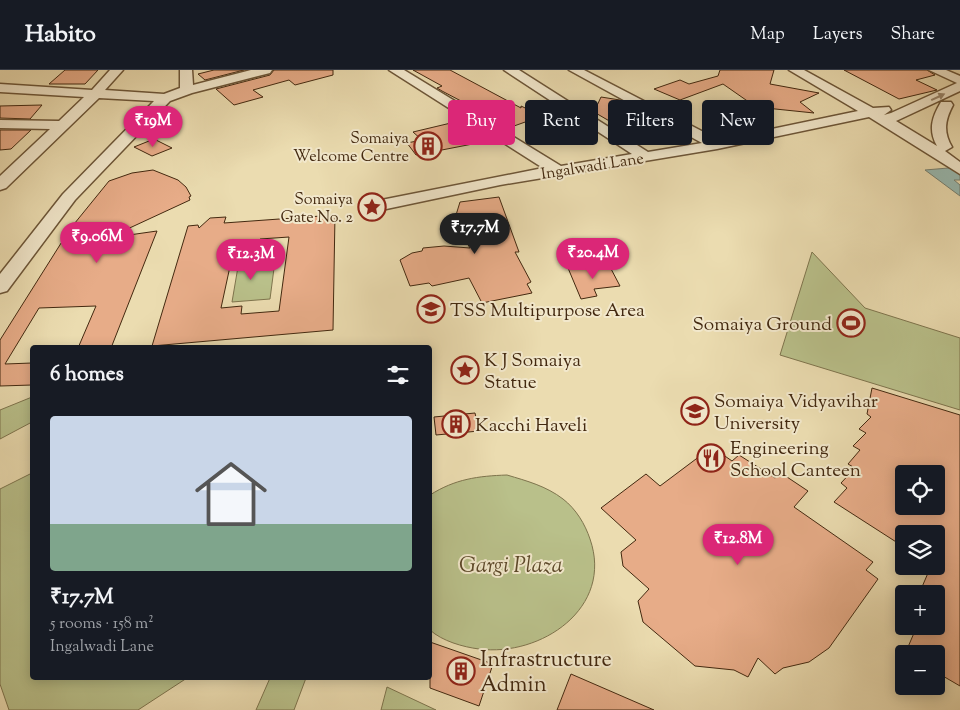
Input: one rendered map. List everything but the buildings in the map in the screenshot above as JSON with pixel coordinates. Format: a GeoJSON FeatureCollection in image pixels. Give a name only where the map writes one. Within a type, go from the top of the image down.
{"type":"FeatureCollection","features":[{"type":"Feature","properties":{"kind":"street"},"geometry":{"type":"LineString","coordinates":[[0,185],[94,95],[117,70]]}},
{"type":"Feature","properties":{"kind":"street"},"geometry":{"type":"LineString","coordinates":[[186,70],[187,90]]}},
{"type":"Feature","properties":{"kind":"street"},"geometry":{"type":"LineString","coordinates":[[0,88],[165,98],[187,90],[266,70]]}},
{"type":"Feature","properties":{"kind":"street"},"geometry":{"type":"LineString","coordinates":[[395,70],[557,170]]}},
{"type":"Feature","properties":{"kind":"street"},"geometry":{"type":"LineString","coordinates":[[510,70],[560,100],[645,156]]}},
{"type":"Feature","properties":{"kind":"street"},"geometry":{"type":"LineString","coordinates":[[575,70],[702,137]]}},
{"type":"Feature","properties":{"kind":"street"},"geometry":{"type":"LineString","coordinates":[[795,70],[945,147]]}},
{"type":"Feature","properties":{"kind":"street"},"geometry":{"type":"LineString","coordinates":[[809,70],[957,163]]}},
{"type":"Feature","properties":{"kind":"street"},"geometry":{"type":"LineString","coordinates":[[935,70],[960,80]]}},
{"type":"Feature","properties":{"kind":"street"},"geometry":{"type":"LineString","coordinates":[[888,118],[960,86]]}},
{"type":"Feature","properties":{"kind":"street"},"geometry":{"type":"LineString","coordinates":[[0,287],[69,197],[165,98]]}},
{"type":"Feature","properties":{"kind":"street"},"geometry":{"type":"LineString","coordinates":[[888,118],[946,105],[960,99]]}},
{"type":"Feature","properties":{"kind":"street"},"geometry":{"type":"LineString","coordinates":[[946,105],[936,127],[938,138],[957,163]]}},
{"type":"Feature","properties":{"kind":"street","name":"Ingalwadi Lane"},"geometry":{"type":"LineString","coordinates":[[774,136],[888,118]]}},
{"type":"Feature","properties":{"kind":"street"},"geometry":{"type":"LineString","coordinates":[[0,124],[62,124]]}},
{"type":"Feature","properties":{"kind":"street","name":"Ingalwadi Lane"},"geometry":{"type":"LineString","coordinates":[[372,207],[557,170],[717,145]]}},
{"type":"Feature","properties":{"kind":"street"},"geometry":{"type":"LineString","coordinates":[[0,163],[23,163]]}},
{"type":"Feature","properties":{"kind":"green space","name":"Somaiya Ground"},"geometry":{"type":"Polygon","coordinates":[[[812,252],[865,308],[960,338],[960,410],[780,355],[812,252]]]}},
{"type":"Feature","properties":{"kind":"green space"},"geometry":{"type":"Polygon","coordinates":[[[276,253],[270,299],[232,302],[240,255],[276,253]]]}},
{"type":"Feature","properties":{"kind":"green space"},"geometry":{"type":"Polygon","coordinates":[[[30,398],[30,423],[0,439],[0,410],[30,398]]]}},
{"type":"Feature","properties":{"kind":"green space"},"geometry":{"type":"Polygon","coordinates":[[[30,474],[30,680],[184,680],[138,710],[9,710],[0,684],[0,489],[30,474]]]}},
{"type":"Feature","properties":{"kind":"green space","name":"Gargi Plaza"},"geometry":{"type":"Polygon","coordinates":[[[507,475],[536,484],[568,503],[586,528],[595,564],[592,586],[582,606],[567,623],[548,636],[526,645],[503,649],[466,647],[453,643],[432,632],[432,494],[448,485],[486,476],[507,475]]]}},
{"type":"Feature","properties":{"kind":"green space"},"geometry":{"type":"Polygon","coordinates":[[[269,680],[305,680],[294,710],[256,710],[269,680]]]}},
{"type":"Feature","properties":{"kind":"green space"},"geometry":{"type":"Polygon","coordinates":[[[387,687],[436,710],[381,710],[387,687]]]}},
{"type":"Feature","properties":{"kind":"water"},"geometry":{"type":"Polygon","coordinates":[[[960,167],[960,180],[954,180],[960,185],[960,196],[925,170],[960,167]]]}},
{"type":"Feature","properties":{"kind":"place","name":"Somaiya Welcome Centre"},"geometry":{"type":"Point","coordinates":[428,146]}},
{"type":"Feature","properties":{"kind":"place","name":"Somaiya Gate No. 2"},"geometry":{"type":"Point","coordinates":[372,207]}},
{"type":"Feature","properties":{"kind":"place","name":"TSS Multipurpose Area"},"geometry":{"type":"Point","coordinates":[431,309]}},
{"type":"Feature","properties":{"kind":"place","name":"Somaiya Ground"},"geometry":{"type":"Point","coordinates":[851,323]}},
{"type":"Feature","properties":{"kind":"place","name":"K J Somaiya Statue"},"geometry":{"type":"Point","coordinates":[465,370]}},
{"type":"Feature","properties":{"kind":"place","name":"Somaiya Vidyavihar University"},"geometry":{"type":"Point","coordinates":[695,411]}},
{"type":"Feature","properties":{"kind":"place","name":"Kacchi Haveli"},"geometry":{"type":"Point","coordinates":[456,424]}},
{"type":"Feature","properties":{"kind":"place","name":"Engineering School Canteen"},"geometry":{"type":"Point","coordinates":[711,458]}},
{"type":"Feature","properties":{"kind":"place","name":"Infrastructure Admin"},"geometry":{"type":"Point","coordinates":[461,671]}}]}
